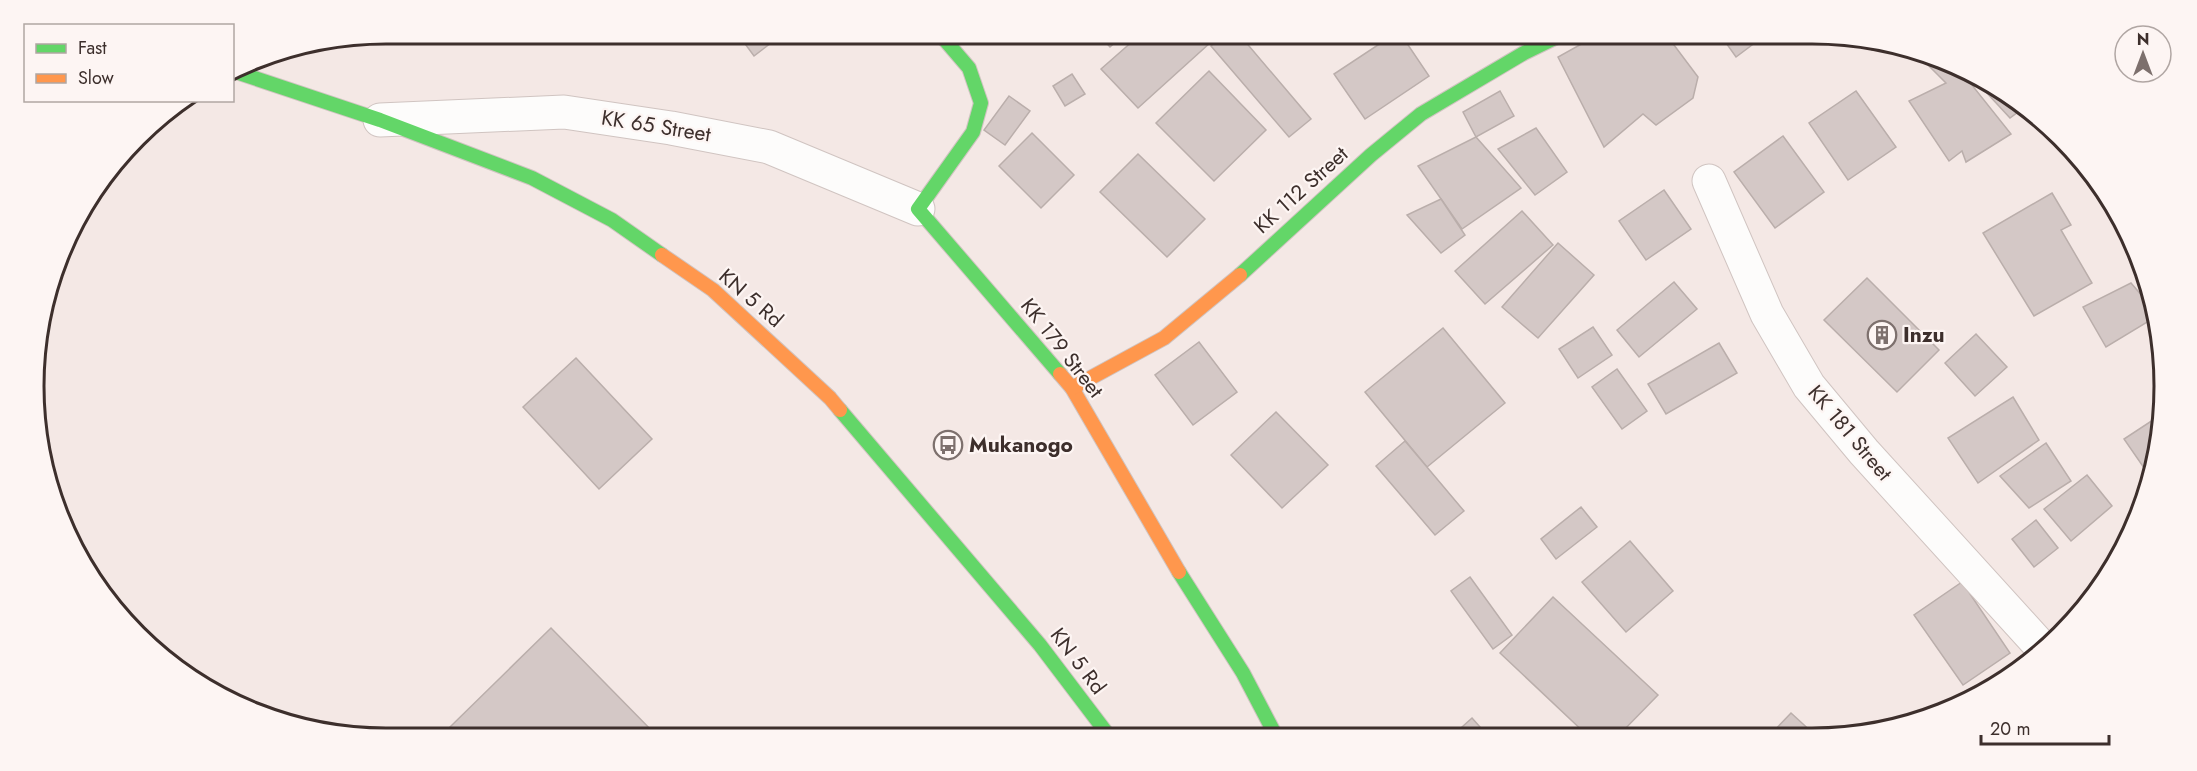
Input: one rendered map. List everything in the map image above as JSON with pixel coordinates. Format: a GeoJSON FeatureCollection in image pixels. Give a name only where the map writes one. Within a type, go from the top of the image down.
{"type":"FeatureCollection","features":[{"type":"Feature","properties":{"kind":"street"},"geometry":{"type":"LineString","coordinates":[[918,209],[973,132],[981,103],[969,68],[948,44]]}},
{"type":"Feature","properties":{"kind":"street","name":"KK 112 Street"},"geometry":{"type":"LineString","coordinates":[[1072,388],[1164,338],[1224,289],[1371,155],[1421,114],[1542,44]]}},
{"type":"Feature","properties":{"kind":"street","name":"KN 5 Rd"},"geometry":{"type":"LineString","coordinates":[[244,75],[380,120],[532,178],[612,220],[713,290],[830,398],[1040,645],[1103,728]]}},
{"type":"Feature","properties":{"kind":"street","name":"KK 65 Street"},"geometry":{"type":"LineString","coordinates":[[380,120],[564,112],[671,128],[770,147],[918,209]]}},
{"type":"Feature","properties":{"kind":"street","name":"KK 181 Street"},"geometry":{"type":"LineString","coordinates":[[1709,181],[1767,314],[1809,386],[1864,452],[2037,643]]}},
{"type":"Feature","properties":{"kind":"street","name":"KK 179 Street"},"geometry":{"type":"LineString","coordinates":[[918,209],[1072,388],[1164,548],[1243,673],[1272,728]]}},
{"type":"Feature","properties":{"kind":"building"},"geometry":{"type":"Polygon","coordinates":[[[745,44],[770,44],[754,56],[745,44]]]}},
{"type":"Feature","properties":{"kind":"building"},"geometry":{"type":"Polygon","coordinates":[[[1129,44],[1209,44],[1138,108],[1101,69],[1129,44]]]}},
{"type":"Feature","properties":{"kind":"building"},"geometry":{"type":"Polygon","coordinates":[[[1213,44],[1247,44],[1311,119],[1289,137],[1211,46],[1213,44]]]}},
{"type":"Feature","properties":{"kind":"building"},"geometry":{"type":"Polygon","coordinates":[[[1379,44],[1407,44],[1429,76],[1365,119],[1334,74],[1379,44]]]}},
{"type":"Feature","properties":{"kind":"building"},"geometry":{"type":"Polygon","coordinates":[[[1581,44],[1673,44],[1698,77],[1693,98],[1656,125],[1643,114],[1604,147],[1558,57],[1581,44]]]}},
{"type":"Feature","properties":{"kind":"building"},"geometry":{"type":"Polygon","coordinates":[[[1727,44],[1753,44],[1736,57],[1727,44]]]}},
{"type":"Feature","properties":{"kind":"building"},"geometry":{"type":"Polygon","coordinates":[[[1927,64],[1970,83],[2011,134],[1966,162],[1962,151],[1949,161],[1909,101],[1946,83],[1927,64]]]}},
{"type":"Feature","properties":{"kind":"building"},"geometry":{"type":"Polygon","coordinates":[[[1209,71],[1266,130],[1214,181],[1156,123],[1209,71]]]}},
{"type":"Feature","properties":{"kind":"building"},"geometry":{"type":"Polygon","coordinates":[[[1072,74],[1085,94],[1065,106],[1053,86],[1072,74]]]}},
{"type":"Feature","properties":{"kind":"building"},"geometry":{"type":"Polygon","coordinates":[[[1500,91],[1514,116],[1476,137],[1463,112],[1500,91]]]}},
{"type":"Feature","properties":{"kind":"building"},"geometry":{"type":"Polygon","coordinates":[[[1856,91],[1896,147],[1848,180],[1809,123],[1856,91]]]}},
{"type":"Feature","properties":{"kind":"building"},"geometry":{"type":"Polygon","coordinates":[[[1985,91],[2002,101],[2018,112],[2010,118],[1985,91]]]}},
{"type":"Feature","properties":{"kind":"building"},"geometry":{"type":"Polygon","coordinates":[[[1009,96],[1030,111],[1005,145],[984,130],[1009,96]]]}},
{"type":"Feature","properties":{"kind":"building"},"geometry":{"type":"Polygon","coordinates":[[[1536,128],[1567,172],[1535,195],[1498,149],[1536,128]]]}},
{"type":"Feature","properties":{"kind":"building"},"geometry":{"type":"Polygon","coordinates":[[[1032,133],[1074,175],[1041,208],[999,166],[1032,133]]]}},
{"type":"Feature","properties":{"kind":"building"},"geometry":{"type":"Polygon","coordinates":[[[1783,136],[1824,192],[1775,228],[1734,172],[1783,136]]]}},
{"type":"Feature","properties":{"kind":"building"},"geometry":{"type":"Polygon","coordinates":[[[1476,137],[1521,188],[1462,229],[1418,166],[1476,137]]]}},
{"type":"Feature","properties":{"kind":"building"},"geometry":{"type":"Polygon","coordinates":[[[1138,154],[1205,219],[1167,257],[1100,192],[1138,154]]]}},
{"type":"Feature","properties":{"kind":"building"},"geometry":{"type":"Polygon","coordinates":[[[1664,190],[1691,229],[1646,260],[1619,221],[1664,190]]]}},
{"type":"Feature","properties":{"kind":"building"},"geometry":{"type":"Polygon","coordinates":[[[2052,193],[2071,225],[2061,230],[2092,283],[2034,316],[1983,233],[2052,193]]]}},
{"type":"Feature","properties":{"kind":"building"},"geometry":{"type":"Polygon","coordinates":[[[1441,199],[1465,235],[1441,253],[1407,215],[1441,199]]]}},
{"type":"Feature","properties":{"kind":"building"},"geometry":{"type":"Polygon","coordinates":[[[1522,211],[1553,245],[1485,304],[1455,271],[1522,211]]]}},
{"type":"Feature","properties":{"kind":"building"},"geometry":{"type":"Polygon","coordinates":[[[1558,243],[1594,275],[1538,338],[1502,307],[1558,243]]]}},
{"type":"Feature","properties":{"kind":"building","name":"Inzu"},"geometry":{"type":"Polygon","coordinates":[[[1867,278],[1939,350],[1897,392],[1824,320],[1867,278]]]}},
{"type":"Feature","properties":{"kind":"building"},"geometry":{"type":"Polygon","coordinates":[[[1674,282],[1697,309],[1639,357],[1617,330],[1674,282]]]}},
{"type":"Feature","properties":{"kind":"building"},"geometry":{"type":"Polygon","coordinates":[[[2131,283],[2141,295],[2148,322],[2106,347],[2083,307],[2131,283]]]}},
{"type":"Feature","properties":{"kind":"building"},"geometry":{"type":"Polygon","coordinates":[[[1593,327],[1612,355],[1578,378],[1559,349],[1593,327]]]}},
{"type":"Feature","properties":{"kind":"building"},"geometry":{"type":"Polygon","coordinates":[[[1443,328],[1505,403],[1427,467],[1365,392],[1443,328]]]}},
{"type":"Feature","properties":{"kind":"building"},"geometry":{"type":"Polygon","coordinates":[[[1976,334],[2007,367],[1975,396],[1945,363],[1976,334]]]}},
{"type":"Feature","properties":{"kind":"building"},"geometry":{"type":"Polygon","coordinates":[[[1199,342],[1237,392],[1193,425],[1155,375],[1199,342]]]}},
{"type":"Feature","properties":{"kind":"building"},"geometry":{"type":"Polygon","coordinates":[[[1719,343],[1737,373],[1666,414],[1648,384],[1719,343]]]}},
{"type":"Feature","properties":{"kind":"building"},"geometry":{"type":"Polygon","coordinates":[[[576,358],[652,439],[599,489],[523,407],[576,358]]]}},
{"type":"Feature","properties":{"kind":"building"},"geometry":{"type":"Polygon","coordinates":[[[1617,369],[1647,411],[1622,429],[1592,387],[1617,369]]]}},
{"type":"Feature","properties":{"kind":"building"},"geometry":{"type":"Polygon","coordinates":[[[2013,397],[2039,440],[1978,483],[1948,438],[2013,397]]]}},
{"type":"Feature","properties":{"kind":"building"},"geometry":{"type":"Polygon","coordinates":[[[1276,412],[1328,465],[1282,508],[1231,455],[1276,412]]]}},
{"type":"Feature","properties":{"kind":"building"},"geometry":{"type":"Polygon","coordinates":[[[2152,421],[2144,467],[2124,439],[2152,421]]]}},
{"type":"Feature","properties":{"kind":"building"},"geometry":{"type":"Polygon","coordinates":[[[1405,441],[1464,511],[1435,535],[1376,466],[1405,441]]]}},
{"type":"Feature","properties":{"kind":"building"},"geometry":{"type":"Polygon","coordinates":[[[2046,443],[2071,481],[2029,508],[2000,476],[2046,443]]]}},
{"type":"Feature","properties":{"kind":"building"},"geometry":{"type":"Polygon","coordinates":[[[2087,475],[2112,506],[2071,541],[2044,509],[2087,475]]]}},
{"type":"Feature","properties":{"kind":"building"},"geometry":{"type":"Polygon","coordinates":[[[1581,507],[1597,527],[1556,559],[1541,539],[1581,507]]]}},
{"type":"Feature","properties":{"kind":"building"},"geometry":{"type":"Polygon","coordinates":[[[2036,520],[2058,548],[2034,567],[2012,539],[2036,520]]]}},
{"type":"Feature","properties":{"kind":"building"},"geometry":{"type":"Polygon","coordinates":[[[1630,541],[1673,591],[1626,632],[1582,582],[1630,541]]]}},
{"type":"Feature","properties":{"kind":"building"},"geometry":{"type":"Polygon","coordinates":[[[1470,577],[1512,635],[1493,649],[1451,591],[1470,577]]]}},
{"type":"Feature","properties":{"kind":"building"},"geometry":{"type":"Polygon","coordinates":[[[1962,582],[2010,653],[1963,685],[1914,615],[1962,582]]]}},
{"type":"Feature","properties":{"kind":"building"},"geometry":{"type":"Polygon","coordinates":[[[1553,597],[1658,695],[1626,728],[1580,728],[1500,653],[1553,597]]]}},
{"type":"Feature","properties":{"kind":"building"},"geometry":{"type":"Polygon","coordinates":[[[551,628],[649,728],[449,728],[551,628]]]}},
{"type":"Feature","properties":{"kind":"building"},"geometry":{"type":"Polygon","coordinates":[[[1791,713],[1807,728],[1777,728],[1791,713]]]}},
{"type":"Feature","properties":{"kind":"building"},"geometry":{"type":"Polygon","coordinates":[[[1472,718],[1481,728],[1461,728],[1472,718]]]}},
{"type":"Feature","properties":{"kind":"traffic: fast"},"geometry":{"type":"LineString","coordinates":[[948,44],[969,68],[981,103],[973,132],[918,209],[1060,374]]}},
{"type":"Feature","properties":{"kind":"traffic: fast"},"geometry":{"type":"LineString","coordinates":[[1240,275],[1371,155],[1421,114],[1542,44]]}},
{"type":"Feature","properties":{"kind":"traffic: fast"},"geometry":{"type":"LineString","coordinates":[[244,75],[380,120],[532,178],[612,220],[662,255]]}},
{"type":"Feature","properties":{"kind":"traffic: fast"},"geometry":{"type":"LineString","coordinates":[[840,410],[1040,645],[1103,728]]}},
{"type":"Feature","properties":{"kind":"traffic: fast"},"geometry":{"type":"LineString","coordinates":[[1179,572],[1243,673],[1272,728]]}},
{"type":"Feature","properties":{"kind":"traffic: slow"},"geometry":{"type":"LineString","coordinates":[[662,255],[713,290],[830,398],[840,410]]}},
{"type":"Feature","properties":{"kind":"traffic: slow"},"geometry":{"type":"LineString","coordinates":[[1072,388],[1164,338],[1240,275]]}},
{"type":"Feature","properties":{"kind":"traffic: slow"},"geometry":{"type":"LineString","coordinates":[[1060,374],[1072,388],[1179,572]]}},
{"type":"Feature","properties":{"kind":"place","name":"Inzu"},"geometry":{"type":"Point","coordinates":[1882,335]}},
{"type":"Feature","properties":{"kind":"place","name":"Mukanogo"},"geometry":{"type":"Point","coordinates":[948,445]}}]}
